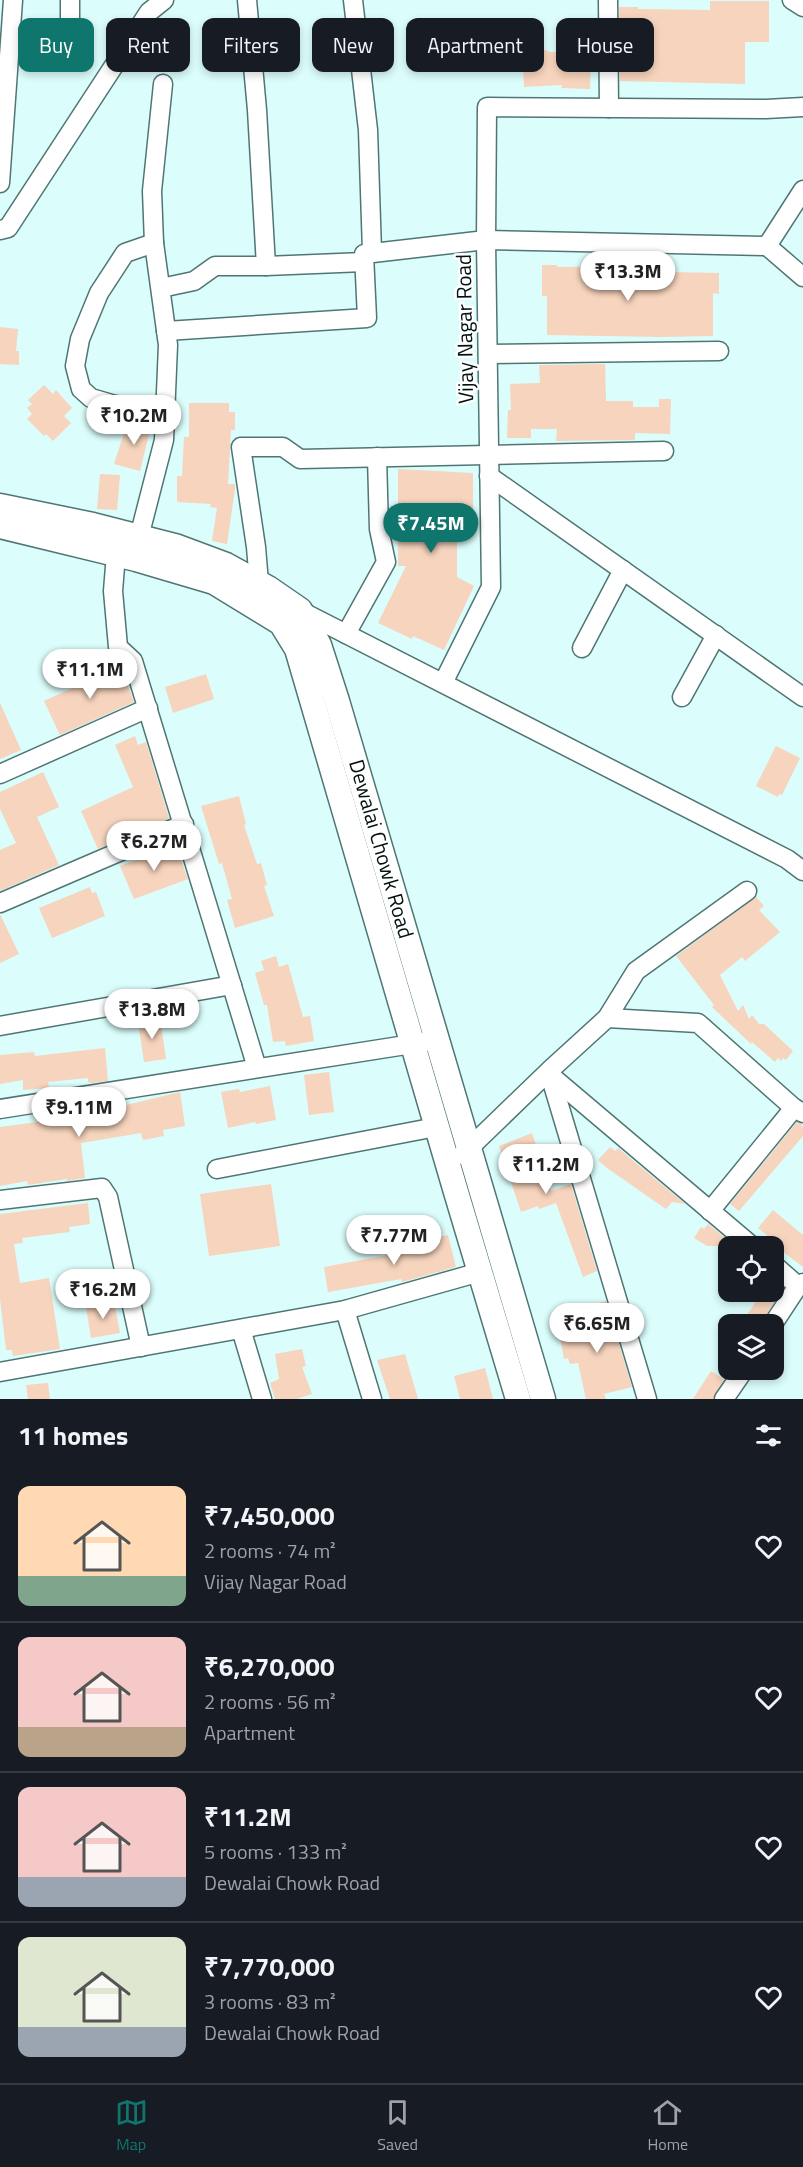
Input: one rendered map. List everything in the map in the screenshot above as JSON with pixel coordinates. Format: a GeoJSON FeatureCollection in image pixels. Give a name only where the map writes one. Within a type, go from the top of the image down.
{"type":"FeatureCollection","features":[{"type":"Feature","properties":{"kind":"main road","name":"Dewalai Chowk Road"},"geometry":{"type":"LineString","coordinates":[[0,507],[93,525],[175,546],[226,565],[259,583],[319,645],[338,701],[543,1399]]}},
{"type":"Feature","properties":{"kind":"main road","name":"Dewalai Chowk Road"},"geometry":{"type":"LineString","coordinates":[[0,526],[116,554],[214,582],[290,616]]}},
{"type":"Feature","properties":{"kind":"main road","name":"Dewalai Chowk Road"},"geometry":{"type":"LineString","coordinates":[[290,616],[297,649],[436,1127],[518,1399]]}},
{"type":"Feature","properties":{"kind":"street"},"geometry":{"type":"LineString","coordinates":[[0,183],[13,0]]}},
{"type":"Feature","properties":{"kind":"street"},"geometry":{"type":"LineString","coordinates":[[70,0],[70,18]]}},
{"type":"Feature","properties":{"kind":"street"},"geometry":{"type":"LineString","coordinates":[[0,230],[8,228],[149,12],[164,0]]}},
{"type":"Feature","properties":{"kind":"street"},"geometry":{"type":"LineString","coordinates":[[247,0],[257,110],[266,266]]}},
{"type":"Feature","properties":{"kind":"street"},"geometry":{"type":"LineString","coordinates":[[166,331],[367,318],[368,130],[353,0]]}},
{"type":"Feature","properties":{"kind":"street"},"geometry":{"type":"LineString","coordinates":[[608,0],[609,108]]}},
{"type":"Feature","properties":{"kind":"street"},"geometry":{"type":"LineString","coordinates":[[792,0],[803,7]]}},
{"type":"Feature","properties":{"kind":"street"},"geometry":{"type":"LineString","coordinates":[[139,537],[164,440],[168,345],[154,243],[152,191],[163,84]]}},
{"type":"Feature","properties":{"kind":"street"},"geometry":{"type":"LineString","coordinates":[[161,288],[194,281],[215,266],[266,266],[368,257],[486,240],[487,107],[803,107]]}},
{"type":"Feature","properties":{"kind":"street"},"geometry":{"type":"LineString","coordinates":[[803,190],[767,246],[803,277]]}},
{"type":"Feature","properties":{"kind":"street","name":"Vijay Nagar Road"},"geometry":{"type":"LineString","coordinates":[[443,683],[491,587],[486,240],[767,246]]}},
{"type":"Feature","properties":{"kind":"street"},"geometry":{"type":"LineString","coordinates":[[154,243],[124,253],[99,293],[80,339],[75,366],[81,389],[91,398],[115,405],[165,412]]}},
{"type":"Feature","properties":{"kind":"street"},"geometry":{"type":"LineString","coordinates":[[488,354],[719,351]]}},
{"type":"Feature","properties":{"kind":"street"},"geometry":{"type":"LineString","coordinates":[[259,583],[242,447],[283,447],[300,459],[664,452]]}},
{"type":"Feature","properties":{"kind":"street"},"geometry":{"type":"LineString","coordinates":[[346,634],[386,562],[379,530],[376,457]]}},
{"type":"Feature","properties":{"kind":"street"},"geometry":{"type":"LineString","coordinates":[[489,476],[803,697]]}},
{"type":"Feature","properties":{"kind":"street"},"geometry":{"type":"LineString","coordinates":[[116,554],[113,591],[118,647],[133,661],[257,1068]]}},
{"type":"Feature","properties":{"kind":"street"},"geometry":{"type":"LineString","coordinates":[[582,648],[623,570]]}},
{"type":"Feature","properties":{"kind":"street"},"geometry":{"type":"LineString","coordinates":[[290,616],[346,634],[799,862]]}},
{"type":"Feature","properties":{"kind":"street"},"geometry":{"type":"LineString","coordinates":[[682,697],[716,635]]}},
{"type":"Feature","properties":{"kind":"street"},"geometry":{"type":"LineString","coordinates":[[0,774],[148,708]]}},
{"type":"Feature","properties":{"kind":"street"},"geometry":{"type":"LineString","coordinates":[[0,903],[183,824]]}},
{"type":"Feature","properties":{"kind":"street"},"geometry":{"type":"LineString","coordinates":[[449,1171],[469,1147],[607,1018],[636,971],[747,891]]}},
{"type":"Feature","properties":{"kind":"street"},"geometry":{"type":"LineString","coordinates":[[0,1026],[232,985]]}},
{"type":"Feature","properties":{"kind":"street"},"geometry":{"type":"LineString","coordinates":[[607,1018],[698,1023],[798,1111],[710,1211]]}},
{"type":"Feature","properties":{"kind":"street"},"geometry":{"type":"LineString","coordinates":[[0,1109],[438,1040]]}},
{"type":"Feature","properties":{"kind":"street"},"geometry":{"type":"LineString","coordinates":[[647,1399],[550,1075],[740,1236]]}},
{"type":"Feature","properties":{"kind":"street"},"geometry":{"type":"LineString","coordinates":[[217,1169],[436,1127]]}},
{"type":"Feature","properties":{"kind":"street"},"geometry":{"type":"LineString","coordinates":[[0,1200],[102,1188],[108,1197],[141,1347]]}},
{"type":"Feature","properties":{"kind":"street"},"geometry":{"type":"LineString","coordinates":[[0,1372],[345,1310],[480,1272]]}},
{"type":"Feature","properties":{"kind":"street"},"geometry":{"type":"LineString","coordinates":[[780,1314],[801,1284],[784,1272]]}},
{"type":"Feature","properties":{"kind":"street"},"geometry":{"type":"LineString","coordinates":[[345,1310],[372,1399]]}},
{"type":"Feature","properties":{"kind":"street"},"geometry":{"type":"LineString","coordinates":[[242,1329],[262,1399]]}},
{"type":"Feature","properties":{"kind":"street"},"geometry":{"type":"LineString","coordinates":[[724,1399],[737,1380]]}},
{"type":"Feature","properties":{"kind":"building"},"geometry":{"type":"Polygon","coordinates":[[[710,1],[769,1],[769,42],[745,42],[745,84],[620,81],[620,72],[654,72],[654,18],[619,18],[619,7],[710,10],[710,1]]]}},
{"type":"Feature","properties":{"kind":"building"},"geometry":{"type":"Polygon","coordinates":[[[544,50],[556,52],[556,72],[590,72],[590,89],[561,88],[562,85],[524,87],[523,72],[544,72],[544,50]]]}},
{"type":"Feature","properties":{"kind":"building"},"geometry":{"type":"Polygon","coordinates":[[[542,265],[557,265],[557,267],[635,266],[639,277],[667,277],[666,272],[719,273],[719,294],[713,293],[713,336],[547,335],[547,296],[542,296],[542,265]]]}},
{"type":"Feature","properties":{"kind":"building"},"geometry":{"type":"Polygon","coordinates":[[[0,327],[18,329],[16,351],[19,351],[19,365],[0,364],[0,327]]]}},
{"type":"Feature","properties":{"kind":"building"},"geometry":{"type":"Polygon","coordinates":[[[605,364],[606,401],[633,401],[633,407],[659,407],[659,399],[671,399],[670,434],[635,433],[635,440],[556,441],[557,429],[531,429],[531,438],[507,438],[508,410],[511,410],[510,384],[540,383],[539,365],[605,364]]]}},
{"type":"Feature","properties":{"kind":"building"},"geometry":{"type":"Polygon","coordinates":[[[44,385],[53,394],[56,390],[72,408],[64,416],[71,423],[53,441],[46,434],[44,436],[27,419],[32,414],[27,408],[32,404],[28,400],[44,385]]]}},
{"type":"Feature","properties":{"kind":"building"},"geometry":{"type":"Polygon","coordinates":[[[189,403],[229,403],[229,412],[235,412],[235,430],[231,430],[228,484],[235,484],[235,489],[227,544],[212,541],[217,508],[210,507],[211,504],[177,502],[177,476],[182,476],[184,437],[189,437],[189,403]]]}},
{"type":"Feature","properties":{"kind":"building"},"geometry":{"type":"Polygon","coordinates":[[[136,419],[152,422],[140,471],[114,464],[125,430],[133,432],[136,419]]]}},
{"type":"Feature","properties":{"kind":"building"},"geometry":{"type":"Polygon","coordinates":[[[398,469],[473,473],[473,536],[457,536],[457,577],[474,586],[444,650],[413,636],[412,639],[378,623],[406,566],[398,566],[398,469]]]}},
{"type":"Feature","properties":{"kind":"building"},"geometry":{"type":"Polygon","coordinates":[[[100,474],[120,475],[117,510],[97,509],[100,474]]]}},
{"type":"Feature","properties":{"kind":"building"},"geometry":{"type":"Polygon","coordinates":[[[121,666],[134,702],[60,735],[44,701],[77,686],[76,684],[121,666]]]}},
{"type":"Feature","properties":{"kind":"building"},"geometry":{"type":"Polygon","coordinates":[[[206,674],[214,699],[173,713],[165,687],[206,674]]]}},
{"type":"Feature","properties":{"kind":"building"},"geometry":{"type":"Polygon","coordinates":[[[0,703],[21,750],[0,759],[0,703]]]}},
{"type":"Feature","properties":{"kind":"building"},"geometry":{"type":"Polygon","coordinates":[[[135,736],[138,745],[146,742],[169,818],[155,824],[154,822],[98,849],[81,811],[133,787],[115,745],[135,736]]]}},
{"type":"Feature","properties":{"kind":"building"},"geometry":{"type":"Polygon","coordinates":[[[776,746],[800,758],[782,795],[779,794],[778,797],[756,786],[776,746]]]}},
{"type":"Feature","properties":{"kind":"building"},"geometry":{"type":"Polygon","coordinates":[[[43,772],[59,807],[37,817],[59,865],[0,891],[0,850],[16,843],[0,809],[0,792],[43,772]]]}},
{"type":"Feature","properties":{"kind":"building"},"geometry":{"type":"Polygon","coordinates":[[[239,796],[246,824],[244,825],[257,864],[261,863],[267,885],[264,886],[274,916],[235,928],[227,900],[232,899],[222,863],[219,864],[201,806],[239,796]]]}},
{"type":"Feature","properties":{"kind":"building"},"geometry":{"type":"Polygon","coordinates":[[[176,846],[188,879],[134,899],[120,866],[176,846]]]}},
{"type":"Feature","properties":{"kind":"building"},"geometry":{"type":"Polygon","coordinates":[[[90,887],[92,893],[96,892],[105,916],[52,938],[39,908],[90,887]]]}},
{"type":"Feature","properties":{"kind":"building"},"geometry":{"type":"Polygon","coordinates":[[[756,897],[764,906],[759,910],[780,932],[745,961],[742,957],[720,975],[738,1011],[743,1005],[749,1019],[752,1015],[759,1024],[764,1024],[793,1051],[786,1060],[783,1058],[781,1061],[778,1058],[775,1062],[752,1042],[751,1044],[712,1007],[714,1005],[676,956],[756,897]]]}},
{"type":"Feature","properties":{"kind":"building"},"geometry":{"type":"Polygon","coordinates":[[[0,914],[19,954],[0,963],[0,914]]]}},
{"type":"Feature","properties":{"kind":"building"},"geometry":{"type":"Polygon","coordinates":[[[276,956],[279,967],[288,964],[303,1017],[310,1016],[314,1041],[286,1046],[285,1041],[273,1042],[267,1005],[264,1005],[255,973],[264,970],[261,961],[276,956]]]}},
{"type":"Feature","properties":{"kind":"building"},"geometry":{"type":"Polygon","coordinates":[[[160,1018],[166,1059],[144,1062],[138,1022],[160,1018]]]}},
{"type":"Feature","properties":{"kind":"building"},"geometry":{"type":"Polygon","coordinates":[[[105,1048],[108,1081],[91,1083],[88,1082],[88,1078],[48,1082],[49,1088],[23,1090],[23,1080],[0,1084],[0,1055],[34,1052],[35,1056],[105,1048]]]}},
{"type":"Feature","properties":{"kind":"building"},"geometry":{"type":"Polygon","coordinates":[[[329,1072],[334,1112],[309,1115],[304,1075],[329,1072]]]}},
{"type":"Feature","properties":{"kind":"building"},"geometry":{"type":"Polygon","coordinates":[[[270,1086],[276,1120],[228,1128],[221,1092],[239,1089],[240,1092],[270,1086]]]}},
{"type":"Feature","properties":{"kind":"building"},"geometry":{"type":"Polygon","coordinates":[[[180,1092],[185,1126],[163,1130],[164,1136],[143,1140],[141,1133],[81,1143],[85,1178],[28,1185],[27,1181],[0,1186],[0,1127],[38,1122],[38,1117],[96,1113],[95,1105],[121,1101],[122,1106],[180,1092]]]}},
{"type":"Feature","properties":{"kind":"building"},"geometry":{"type":"Polygon","coordinates":[[[797,1122],[803,1128],[803,1136],[739,1211],[730,1204],[797,1122]]]}},
{"type":"Feature","properties":{"kind":"building"},"geometry":{"type":"Polygon","coordinates":[[[532,1133],[551,1191],[571,1184],[597,1271],[583,1277],[556,1203],[521,1212],[499,1146],[532,1133]]]}},
{"type":"Feature","properties":{"kind":"building"},"geometry":{"type":"Polygon","coordinates":[[[610,1147],[615,1151],[618,1148],[685,1204],[672,1202],[666,1209],[607,1168],[598,1160],[610,1147]]]}},
{"type":"Feature","properties":{"kind":"building"},"geometry":{"type":"Polygon","coordinates":[[[271,1184],[280,1246],[209,1256],[200,1194],[271,1184]]]}},
{"type":"Feature","properties":{"kind":"building"},"geometry":{"type":"Polygon","coordinates":[[[88,1203],[90,1224],[69,1227],[70,1232],[22,1238],[23,1243],[14,1244],[20,1283],[49,1278],[60,1349],[13,1356],[12,1350],[6,1350],[0,1299],[0,1214],[88,1203]]]}},
{"type":"Feature","properties":{"kind":"building"},"geometry":{"type":"Polygon","coordinates":[[[773,1210],[803,1235],[803,1267],[784,1253],[784,1236],[768,1236],[758,1228],[773,1210]]]}},
{"type":"Feature","properties":{"kind":"building"},"geometry":{"type":"Polygon","coordinates":[[[708,1224],[723,1236],[718,1236],[718,1246],[707,1246],[694,1238],[701,1227],[704,1229],[708,1224]]]}},
{"type":"Feature","properties":{"kind":"building"},"geometry":{"type":"Polygon","coordinates":[[[448,1235],[456,1267],[402,1282],[401,1279],[328,1292],[324,1267],[394,1254],[393,1249],[448,1235]]]}},
{"type":"Feature","properties":{"kind":"building"},"geometry":{"type":"Polygon","coordinates":[[[606,1301],[632,1387],[604,1394],[606,1399],[586,1399],[578,1363],[570,1364],[568,1358],[564,1359],[560,1337],[568,1335],[566,1327],[594,1320],[590,1305],[606,1301]]]}},
{"type":"Feature","properties":{"kind":"building"},"geometry":{"type":"Polygon","coordinates":[[[114,1302],[120,1333],[91,1338],[86,1307],[114,1302]]]}},
{"type":"Feature","properties":{"kind":"building"},"geometry":{"type":"Polygon","coordinates":[[[755,1302],[774,1302],[767,1314],[748,1314],[755,1302]]]}},
{"type":"Feature","properties":{"kind":"building"},"geometry":{"type":"Polygon","coordinates":[[[302,1349],[306,1366],[302,1367],[312,1394],[297,1399],[275,1399],[270,1383],[279,1379],[275,1354],[302,1349]]]}},
{"type":"Feature","properties":{"kind":"building"},"geometry":{"type":"Polygon","coordinates":[[[405,1354],[418,1399],[390,1399],[377,1360],[405,1354]]]}},
{"type":"Feature","properties":{"kind":"building"},"geometry":{"type":"Polygon","coordinates":[[[485,1368],[493,1399],[460,1399],[454,1376],[485,1368]]]}},
{"type":"Feature","properties":{"kind":"building"},"geometry":{"type":"Polygon","coordinates":[[[711,1371],[718,1375],[718,1380],[723,1380],[713,1399],[693,1399],[711,1371]]]}},
{"type":"Feature","properties":{"kind":"building"},"geometry":{"type":"Polygon","coordinates":[[[48,1383],[50,1399],[28,1399],[26,1385],[48,1383]]]}}]}
